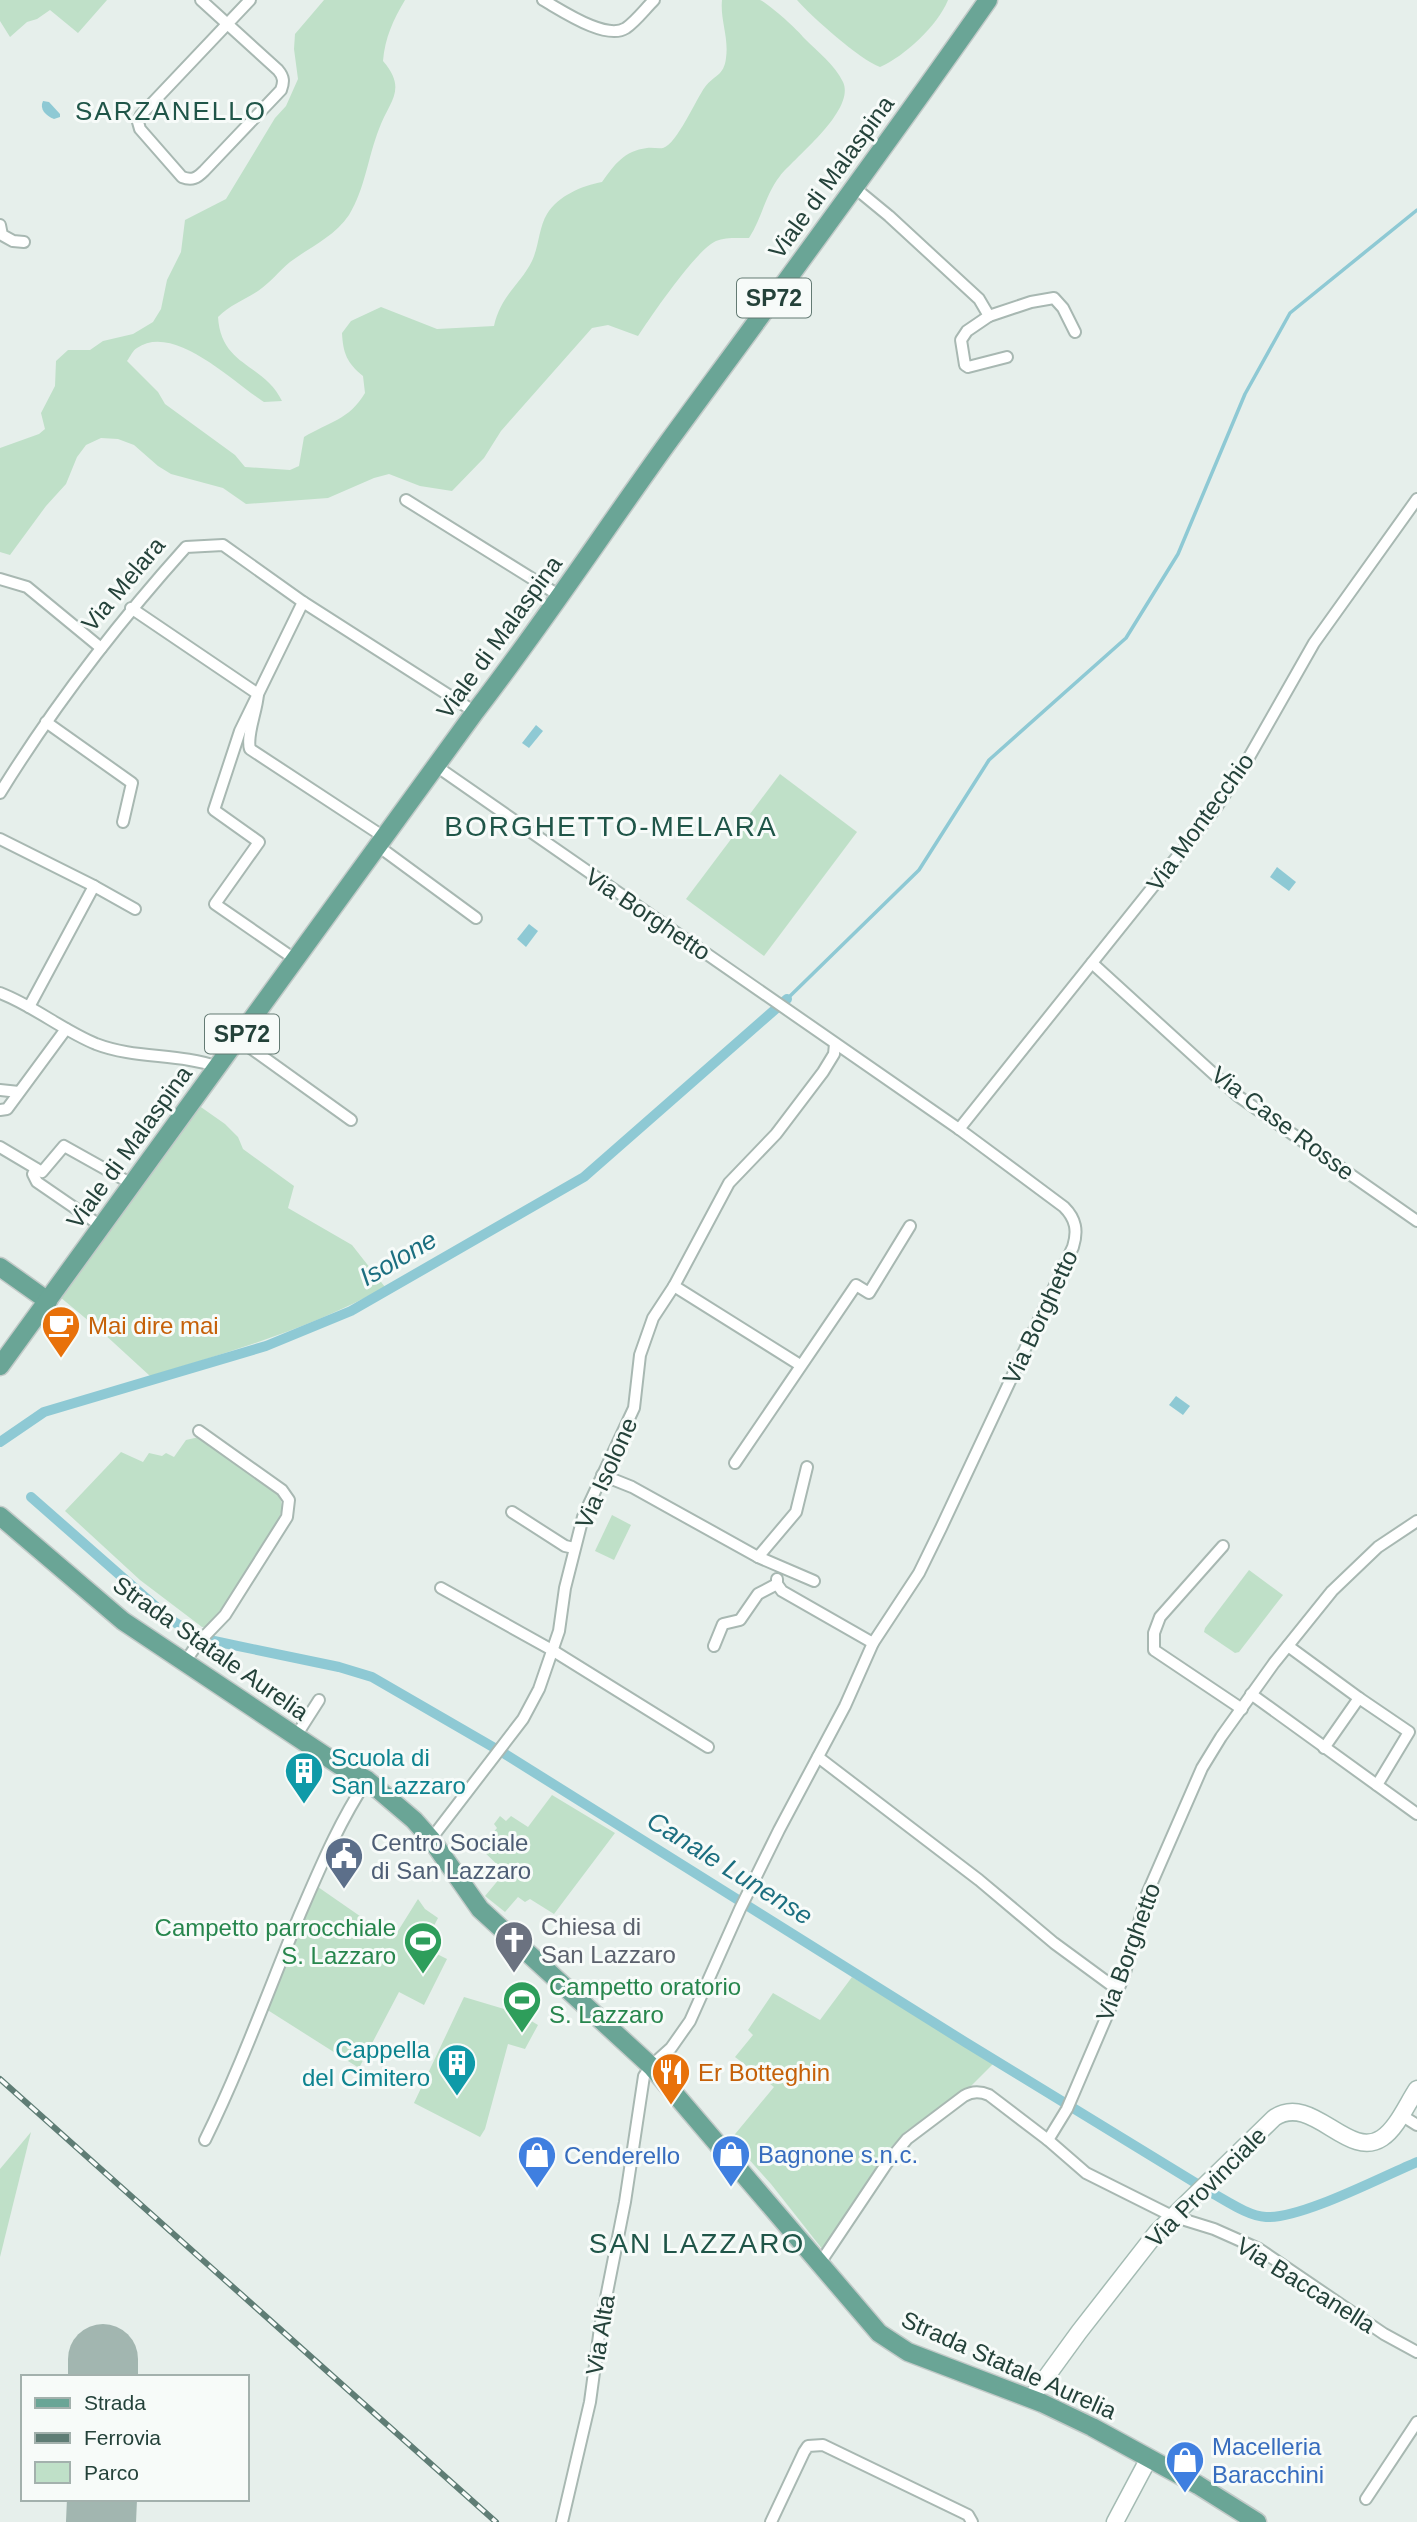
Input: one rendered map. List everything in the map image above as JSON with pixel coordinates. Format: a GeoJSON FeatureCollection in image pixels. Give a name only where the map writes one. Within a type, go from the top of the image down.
{"type":"FeatureCollection","features":[{"type":"Feature","properties":{"kind":"main road","name":"Viale di Malaspina"},"geometry":{"type":"LineString","coordinates":[[48,1301],[855,188],[988,0]]}},
{"type":"Feature","properties":{"kind":"main road"},"geometry":{"type":"LineString","coordinates":[[0,1267],[48,1301]]}},
{"type":"Feature","properties":{"kind":"main road","name":"SP72"},"geometry":{"type":"LineString","coordinates":[[0,1366],[48,1301]]}},
{"type":"Feature","properties":{"kind":"main road","name":"Strada Statale Aurelia"},"geometry":{"type":"LineString","coordinates":[[0,1516],[123,1621],[339,1765],[367,1780],[395,1802],[431,1839],[480,1909],[651,2066],[879,2333],[908,2352],[1031,2399],[1093,2427],[1257,2522]]}},
{"type":"Feature","properties":{"kind":"street"},"geometry":{"type":"LineString","coordinates":[[201,0],[228,25],[278,70],[284,83],[281,90],[204,171],[197,178],[189,180],[182,177],[140,129],[138,122],[141,115],[228,25],[250,0]]}},
{"type":"Feature","properties":{"kind":"street"},"geometry":{"type":"LineString","coordinates":[[543,0],[583,22],[616,32],[628,26],[654,0]]}},
{"type":"Feature","properties":{"kind":"street"},"geometry":{"type":"LineString","coordinates":[[855,188],[979,299],[989,316]]}},
{"type":"Feature","properties":{"kind":"street"},"geometry":{"type":"LineString","coordinates":[[0,225],[2,235],[13,241],[24,242]]}},
{"type":"Feature","properties":{"kind":"street"},"geometry":{"type":"LineString","coordinates":[[1007,357],[968,367],[965,365],[961,340],[967,331],[989,316],[1031,302],[1054,298],[1063,308],[1076,332]]}},
{"type":"Feature","properties":{"kind":"street","name":"Via Montecchio"},"geometry":{"type":"LineString","coordinates":[[959,1129],[1216,808],[1248,759],[1314,643],[1417,499]]}},
{"type":"Feature","properties":{"kind":"street"},"geometry":{"type":"LineString","coordinates":[[406,500],[560,596]]}},
{"type":"Feature","properties":{"kind":"street","name":"Via Melara"},"geometry":{"type":"LineString","coordinates":[[2,785],[131,608],[186,547],[223,545],[303,602],[475,712]]}},
{"type":"Feature","properties":{"kind":"street"},"geometry":{"type":"LineString","coordinates":[[0,579],[27,587],[101,648]]}},
{"type":"Feature","properties":{"kind":"street"},"geometry":{"type":"LineString","coordinates":[[296,960],[215,904],[259,842],[214,810],[240,731],[303,602]]}},
{"type":"Feature","properties":{"kind":"street"},"geometry":{"type":"LineString","coordinates":[[131,608],[258,694]]}},
{"type":"Feature","properties":{"kind":"street"},"geometry":{"type":"LineString","coordinates":[[258,694],[257,710],[247,741],[250,749],[381,842],[476,918]]}},
{"type":"Feature","properties":{"kind":"street"},"geometry":{"type":"LineString","coordinates":[[46,722],[132,783],[123,822]]}},
{"type":"Feature","properties":{"kind":"street","name":"Via Borghetto"},"geometry":{"type":"LineString","coordinates":[[436,766],[959,1129],[1065,1207],[1073,1218],[1076,1236],[924,1562],[873,1643],[845,1706],[743,1904],[690,2021],[671,2048],[651,2066]]}},
{"type":"Feature","properties":{"kind":"street"},"geometry":{"type":"LineString","coordinates":[[0,839],[135,909]]}},
{"type":"Feature","properties":{"kind":"street"},"geometry":{"type":"LineString","coordinates":[[29,1007],[94,886]]}},
{"type":"Feature","properties":{"kind":"street","name":"Via Case Rosse"},"geometry":{"type":"LineString","coordinates":[[1092,963],[1238,1096],[1417,1222]]}},
{"type":"Feature","properties":{"kind":"street"},"geometry":{"type":"LineString","coordinates":[[0,993],[96,1044],[145,1055],[200,1061],[218,1067]]}},
{"type":"Feature","properties":{"kind":"street"},"geometry":{"type":"LineString","coordinates":[[0,1110],[7,1109],[66,1029]]}},
{"type":"Feature","properties":{"kind":"street"},"geometry":{"type":"LineString","coordinates":[[238,1039],[351,1120]]}},
{"type":"Feature","properties":{"kind":"street","name":"Via Isolone"},"geometry":{"type":"LineString","coordinates":[[431,1839],[523,1719],[546,1672],[559,1631],[574,1548],[583,1517],[627,1428],[634,1408],[640,1355],[653,1318],[674,1286],[729,1183],[776,1134],[808,1093],[834,1054],[835,1044]]}},
{"type":"Feature","properties":{"kind":"street"},"geometry":{"type":"LineString","coordinates":[[0,1090],[19,1093]]}},
{"type":"Feature","properties":{"kind":"street"},"geometry":{"type":"LineString","coordinates":[[0,1147],[42,1172],[64,1146],[132,1184]]}},
{"type":"Feature","properties":{"kind":"street"},"geometry":{"type":"LineString","coordinates":[[36,1169],[33,1174],[37,1182],[102,1226]]}},
{"type":"Feature","properties":{"kind":"street"},"geometry":{"type":"LineString","coordinates":[[735,1463],[856,1285],[869,1293],[910,1226]]}},
{"type":"Feature","properties":{"kind":"street"},"geometry":{"type":"LineString","coordinates":[[674,1286],[800,1365]]}},
{"type":"Feature","properties":{"kind":"street"},"geometry":{"type":"LineString","coordinates":[[185,1662],[198,1643],[225,1615],[255,1569],[289,1508],[289,1500],[282,1490],[199,1431]]}},
{"type":"Feature","properties":{"kind":"street"},"geometry":{"type":"LineString","coordinates":[[758,1557],[796,1512],[807,1467]]}},
{"type":"Feature","properties":{"kind":"street"},"geometry":{"type":"LineString","coordinates":[[602,1475],[632,1487],[758,1557],[814,1581]]}},
{"type":"Feature","properties":{"kind":"street"},"geometry":{"type":"LineString","coordinates":[[512,1512],[565,1546],[574,1548]]}},
{"type":"Feature","properties":{"kind":"street","name":"Via Borghetto"},"geometry":{"type":"LineString","coordinates":[[1048,2140],[1069,2104],[1118,1990],[1147,1894],[1202,1768],[1251,1694],[1332,1591],[1378,1547],[1417,1521]]}},
{"type":"Feature","properties":{"kind":"street"},"geometry":{"type":"LineString","coordinates":[[1223,1546],[1160,1617],[1154,1633],[1154,1650],[1242,1709]]}},
{"type":"Feature","properties":{"kind":"street"},"geometry":{"type":"LineString","coordinates":[[779,1566],[777,1584],[782,1591],[873,1643]]}},
{"type":"Feature","properties":{"kind":"street"},"geometry":{"type":"LineString","coordinates":[[714,1646],[723,1624],[740,1620],[758,1594],[777,1584]]}},
{"type":"Feature","properties":{"kind":"street"},"geometry":{"type":"LineString","coordinates":[[441,1588],[552,1650],[708,1747]]}},
{"type":"Feature","properties":{"kind":"street"},"geometry":{"type":"LineString","coordinates":[[1288,1646],[1409,1732],[1377,1785]]}},
{"type":"Feature","properties":{"kind":"street"},"geometry":{"type":"LineString","coordinates":[[1251,1694],[1417,1814]]}},
{"type":"Feature","properties":{"kind":"street"},"geometry":{"type":"LineString","coordinates":[[1324,1748],[1359,1698]]}},
{"type":"Feature","properties":{"kind":"street"},"geometry":{"type":"LineString","coordinates":[[296,1736],[319,1700]]}},
{"type":"Feature","properties":{"kind":"street"},"geometry":{"type":"LineString","coordinates":[[818,1757],[979,1880],[1054,1943],[1118,1990]]}},
{"type":"Feature","properties":{"kind":"street"},"geometry":{"type":"LineString","coordinates":[[205,2140],[223,2104],[314,1883],[349,1807],[367,1780]]}},
{"type":"Feature","properties":{"kind":"street","name":"Via Alta"},"geometry":{"type":"LineString","coordinates":[[562,2522],[590,2402],[600,2328],[636,2138],[639,2100],[645,2076],[651,2066]]}},
{"type":"Feature","properties":{"kind":"street","name":"Via Provinciale"},"geometry":{"type":"LineString","coordinates":[[1031,2399],[1102,2301],[1157,2232],[1275,2118],[1286,2112],[1303,2113],[1349,2138],[1372,2142],[1381,2139],[1391,2130],[1417,2089]]}},
{"type":"Feature","properties":{"kind":"street"},"geometry":{"type":"LineString","coordinates":[[820,2263],[906,2139],[968,2094],[976,2092],[989,2095],[1048,2140]]}},
{"type":"Feature","properties":{"kind":"street"},"geometry":{"type":"LineString","coordinates":[[1401,2115],[1417,2125]]}},
{"type":"Feature","properties":{"kind":"street","name":"Via Baccanella"},"geometry":{"type":"LineString","coordinates":[[1048,2140],[1086,2173],[1172,2217],[1214,2229],[1259,2249],[1384,2334],[1417,2352]]}},
{"type":"Feature","properties":{"kind":"street"},"geometry":{"type":"LineString","coordinates":[[1366,2499],[1417,2422]]}},
{"type":"Feature","properties":{"kind":"street"},"geometry":{"type":"LineString","coordinates":[[771,2522],[804,2452],[808,2446],[814,2444],[823,2445],[964,2513],[972,2522]]}},
{"type":"Feature","properties":{"kind":"street"},"geometry":{"type":"LineString","coordinates":[[1115,2522],[1149,2458]]}},
{"type":"Feature","properties":{"kind":"green space"},"geometry":{"type":"Polygon","coordinates":[[[0,0],[107,0],[78,33],[50,10],[27,22],[10,37],[0,21],[0,0]]]}},
{"type":"Feature","properties":{"kind":"green space"},"geometry":{"type":"Polygon","coordinates":[[[324,0],[405,0],[390,29],[383,61],[394,80],[394,95],[379,129],[359,195],[349,215],[336,230],[290,262],[262,288],[218,317],[227,346],[235,356],[265,379],[282,401],[264,402],[204,358],[168,343],[152,342],[137,348],[127,361],[158,392],[165,404],[235,455],[245,467],[290,470],[299,466],[304,437],[338,420],[359,402],[365,393],[363,376],[353,367],[345,352],[342,333],[351,321],[381,307],[437,329],[494,326],[501,306],[532,261],[542,225],[552,207],[572,192],[602,182],[626,155],[668,145],[705,87],[721,72],[727,50],[722,0],[760,0],[769,6],[831,64],[843,82],[845,93],[833,119],[775,183],[749,238],[723,239],[707,247],[675,284],[638,336],[608,325],[592,328],[501,431],[484,458],[452,491],[420,486],[389,474],[328,498],[246,504],[223,488],[171,474],[134,445],[118,439],[101,438],[86,445],[77,457],[66,484],[10,555],[0,552],[0,448],[39,434],[45,429],[41,413],[55,386],[56,361],[68,350],[90,350],[103,341],[133,334],[153,322],[161,309],[167,280],[181,252],[185,220],[226,199],[275,118],[286,106],[298,79],[295,34],[324,0]]]}},
{"type":"Feature","properties":{"kind":"green space"},"geometry":{"type":"Polygon","coordinates":[[[797,0],[948,0],[937,19],[920,39],[880,67],[849,47],[797,0]]]}},
{"type":"Feature","properties":{"kind":"green space"},"geometry":{"type":"Polygon","coordinates":[[[780,774],[857,832],[764,956],[686,899],[780,774]]]}},
{"type":"Feature","properties":{"kind":"green space"},"geometry":{"type":"Polygon","coordinates":[[[198,1105],[225,1124],[238,1137],[243,1149],[294,1186],[288,1208],[352,1245],[385,1287],[300,1327],[150,1376],[60,1297],[198,1105]]]}},
{"type":"Feature","properties":{"kind":"green space"},"geometry":{"type":"Polygon","coordinates":[[[199,1437],[275,1490],[282,1506],[279,1518],[231,1598],[205,1627],[140,1580],[65,1511],[121,1452],[143,1462],[149,1453],[162,1456],[166,1453],[174,1457],[186,1440],[199,1437]]]}},
{"type":"Feature","properties":{"kind":"green space"},"geometry":{"type":"Polygon","coordinates":[[[612,1515],[631,1525],[614,1560],[595,1551],[612,1515]]]}},
{"type":"Feature","properties":{"kind":"green space"},"geometry":{"type":"Polygon","coordinates":[[[1249,1570],[1283,1595],[1239,1652],[1235,1653],[1204,1632],[1249,1570]]]}},
{"type":"Feature","properties":{"kind":"green space"},"geometry":{"type":"Polygon","coordinates":[[[552,1795],[615,1833],[554,1914],[530,1899],[525,1902],[518,1897],[505,1912],[485,1896],[505,1872],[480,1848],[497,1828],[494,1824],[500,1816],[506,1821],[511,1816],[528,1827],[552,1795]]]}},
{"type":"Feature","properties":{"kind":"green space"},"geometry":{"type":"Polygon","coordinates":[[[318,1887],[393,1939],[418,1899],[425,1909],[438,1918],[423,1947],[447,1959],[424,2005],[399,1992],[359,2068],[266,2009],[318,1887]]]}},
{"type":"Feature","properties":{"kind":"green space"},"geometry":{"type":"Polygon","coordinates":[[[852,1977],[994,2063],[970,2087],[906,2131],[892,2146],[823,2250],[731,2139],[774,2087],[735,2057],[753,2035],[748,2030],[773,1993],[820,2020],[852,1977]]]}},
{"type":"Feature","properties":{"kind":"green space"},"geometry":{"type":"Polygon","coordinates":[[[464,1997],[518,2013],[538,2025],[525,2049],[508,2044],[485,2129],[480,2137],[414,2103],[464,1997]]]}},
{"type":"Feature","properties":{"kind":"green space"},"geometry":{"type":"Polygon","coordinates":[[[31,2132],[0,2257],[0,2169],[31,2132]]]}},
{"type":"Feature","properties":{"kind":"water"},"geometry":{"type":"Polygon","coordinates":[[[43,101],[49,102],[60,117],[54,119],[46,114],[42,107],[43,101]]]}},
{"type":"Feature","properties":{"kind":"water"},"geometry":{"type":"Polygon","coordinates":[[[536,725],[543,731],[529,748],[522,743],[536,725]]]}},
{"type":"Feature","properties":{"kind":"water"},"geometry":{"type":"Polygon","coordinates":[[[1277,867],[1296,882],[1289,891],[1270,877],[1277,867]]]}},
{"type":"Feature","properties":{"kind":"water"},"geometry":{"type":"Polygon","coordinates":[[[529,924],[538,931],[526,947],[517,939],[529,924]]]}},
{"type":"Feature","properties":{"kind":"water"},"geometry":{"type":"Polygon","coordinates":[[[1176,1396],[1190,1406],[1183,1415],[1169,1405],[1176,1396]]]}},
{"type":"Feature","properties":{"kind":"waterway"},"geometry":{"type":"LineString","coordinates":[[787,999],[919,870],[989,760],[1126,638],[1178,554],[1245,394],[1290,313],[1417,210]]}},
{"type":"Feature","properties":{"kind":"waterway","name":"Isolone"},"geometry":{"type":"LineString","coordinates":[[0,1442],[44,1412],[266,1346],[351,1311],[584,1177],[787,999]]}},
{"type":"Feature","properties":{"kind":"waterway","name":"Canale Lunense"},"geometry":{"type":"LineString","coordinates":[[31,1497],[171,1620],[192,1633],[214,1641],[339,1667],[372,1677],[505,1754],[965,2042],[1245,2211],[1266,2217],[1299,2211],[1341,2196],[1417,2162]]}},
{"type":"Feature","properties":{"kind":"runway"},"geometry":{"type":"LineString","coordinates":[[103,2359],[103,2375]]}},
{"type":"Feature","properties":{"kind":"runway"},"geometry":{"type":"LineString","coordinates":[[101,2522],[102,2501]]}},
{"type":"Feature","properties":{"kind":"railway"},"geometry":{"type":"LineString","coordinates":[[0,2079],[496,2522]]}},
{"type":"Feature","properties":{"kind":"place","name":"Mai dire mai"},"geometry":{"type":"Point","coordinates":[61,1359]}},
{"type":"Feature","properties":{"kind":"place","name":"Scuola di San Lazzaro"},"geometry":{"type":"Point","coordinates":[304,1805]}},
{"type":"Feature","properties":{"kind":"place","name":"Centro Sociale di San Lazzaro"},"geometry":{"type":"Point","coordinates":[344,1890]}},
{"type":"Feature","properties":{"kind":"place","name":"Chiesa di San Lazzaro"},"geometry":{"type":"Point","coordinates":[514,1974]}},
{"type":"Feature","properties":{"kind":"place","name":"Campetto parrocchiale S. Lazzaro"},"geometry":{"type":"Point","coordinates":[423,1975]}},
{"type":"Feature","properties":{"kind":"place","name":"Campetto oratorio S. Lazzaro"},"geometry":{"type":"Point","coordinates":[522,2034]}},
{"type":"Feature","properties":{"kind":"place","name":"Cappella del Cimitero"},"geometry":{"type":"Point","coordinates":[457,2097]}},
{"type":"Feature","properties":{"kind":"place","name":"Er Botteghin"},"geometry":{"type":"Point","coordinates":[671,2106]}},
{"type":"Feature","properties":{"kind":"place","name":"Bagnone s.n.c."},"geometry":{"type":"Point","coordinates":[731,2188]}},
{"type":"Feature","properties":{"kind":"place","name":"Cenderello"},"geometry":{"type":"Point","coordinates":[537,2189]}},
{"type":"Feature","properties":{"kind":"place","name":"Macelleria Baracchini"},"geometry":{"type":"Point","coordinates":[1185,2494]}},
{"type":"Feature","properties":{"kind":"district","name":"SARZANELLO"},"geometry":{"type":"Point","coordinates":[171,111]}},
{"type":"Feature","properties":{"kind":"district","name":"BORGHETTO-MELARA"},"geometry":{"type":"Point","coordinates":[611,826]}},
{"type":"Feature","properties":{"kind":"district","name":"SAN LAZZARO"},"geometry":{"type":"Point","coordinates":[697,2243]}}]}
